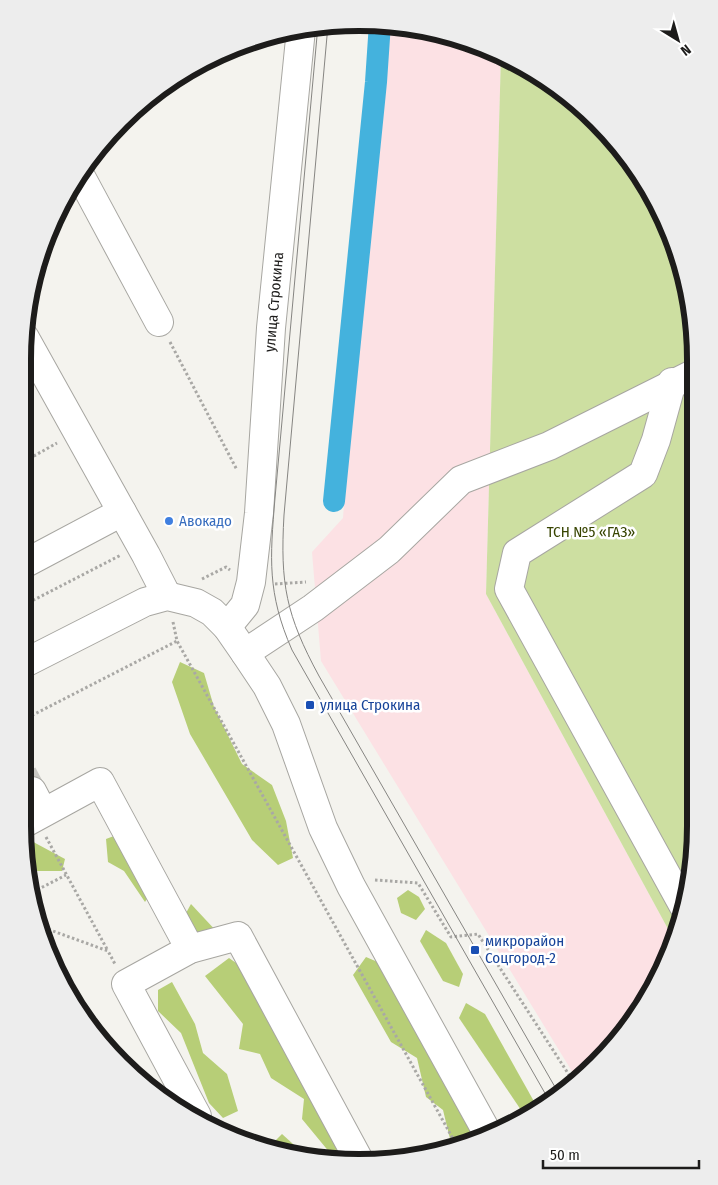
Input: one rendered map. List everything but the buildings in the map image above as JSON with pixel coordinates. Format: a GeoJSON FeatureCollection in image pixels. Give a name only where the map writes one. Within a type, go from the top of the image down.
{"type":"FeatureCollection","features":[{"type":"Feature","properties":{"kind":"street","name":"улица Строкина"},"geometry":{"type":"LineString","coordinates":[[227,627],[245,605],[251,582],[259,513],[271,328],[300,37]]}},
{"type":"Feature","properties":{"kind":"street"},"geometry":{"type":"LineString","coordinates":[[83,181],[159,322]]}},
{"type":"Feature","properties":{"kind":"street"},"geometry":{"type":"LineString","coordinates":[[31,349],[167,596]]}},
{"type":"Feature","properties":{"kind":"street"},"geometry":{"type":"LineString","coordinates":[[245,652],[313,608],[389,550],[461,480],[549,446],[683,378]]}},
{"type":"Feature","properties":{"kind":"street"},"geometry":{"type":"LineString","coordinates":[[679,897],[509,589],[517,553],[643,474],[683,378]]}},
{"type":"Feature","properties":{"kind":"street"},"geometry":{"type":"LineString","coordinates":[[31,560],[122,512]]}},
{"type":"Feature","properties":{"kind":"street"},"geometry":{"type":"LineString","coordinates":[[31,660],[145,602],[167,596],[196,603],[212,612],[227,627],[267,686],[286,724],[323,828],[351,886],[485,1129]]}},
{"type":"Feature","properties":{"kind":"street"},"geometry":{"type":"LineString","coordinates":[[33,811],[100,782],[190,949]]}},
{"type":"Feature","properties":{"kind":"street"},"geometry":{"type":"LineString","coordinates":[[193,1109],[126,984],[190,949],[238,936],[356,1154]]}},
{"type":"Feature","properties":{"kind":"path"},"geometry":{"type":"LineString","coordinates":[[159,322],[241,478]]}},
{"type":"Feature","properties":{"kind":"path"},"geometry":{"type":"LineString","coordinates":[[31,457],[78,432]]}},
{"type":"Feature","properties":{"kind":"path"},"geometry":{"type":"LineString","coordinates":[[31,601],[118,556],[146,555]]}},
{"type":"Feature","properties":{"kind":"path"},"geometry":{"type":"LineString","coordinates":[[167,596],[177,641],[453,1140]]}},
{"type":"Feature","properties":{"kind":"path"},"geometry":{"type":"LineString","coordinates":[[31,716],[177,641]]}},
{"type":"Feature","properties":{"kind":"path"},"geometry":{"type":"LineString","coordinates":[[33,811],[126,984]]}},
{"type":"Feature","properties":{"kind":"path"},"geometry":{"type":"LineString","coordinates":[[38,889],[66,875]]}},
{"type":"Feature","properties":{"kind":"path"},"geometry":{"type":"LineString","coordinates":[[369,879],[418,882],[451,937],[478,934],[570,1076]]}},
{"type":"Feature","properties":{"kind":"path"},"geometry":{"type":"LineString","coordinates":[[48,929],[108,951]]}},
{"type":"Feature","properties":{"kind":"shaded area"},"geometry":{"type":"Polygon","coordinates":[[[380,32],[402,34],[444,42],[501,64],[486,594],[669,931],[653,971],[632,1008],[591,1058],[573,1074],[321,661],[312,552],[343,518],[380,32]]]}},
{"type":"Feature","properties":{"kind":"green space","name":"ТСН №5 «ГАЗ»"},"geometry":{"type":"Polygon","coordinates":[[[501,64],[523,75],[559,99],[591,127],[619,159],[632,177],[653,214],[676,274],[684,316],[687,359],[687,826],[684,869],[676,911],[669,931],[486,594],[501,64]]]}},
{"type":"Feature","properties":{"kind":"green space"},"geometry":{"type":"Polygon","coordinates":[[[180,662],[204,673],[214,707],[242,764],[272,785],[286,821],[293,858],[278,865],[252,840],[190,734],[172,682],[180,662]]]}},
{"type":"Feature","properties":{"kind":"green space"},"geometry":{"type":"Polygon","coordinates":[[[135,828],[152,891],[145,902],[124,871],[108,862],[106,839],[135,828]]]}},
{"type":"Feature","properties":{"kind":"green space"},"geometry":{"type":"Polygon","coordinates":[[[32,841],[65,859],[62,871],[36,871],[37,883],[32,841]]]}},
{"type":"Feature","properties":{"kind":"green space"},"geometry":{"type":"Polygon","coordinates":[[[408,890],[419,897],[425,909],[416,920],[401,913],[397,898],[408,890]]]}},
{"type":"Feature","properties":{"kind":"green space"},"geometry":{"type":"Polygon","coordinates":[[[191,904],[218,933],[205,945],[181,922],[191,904]]]}},
{"type":"Feature","properties":{"kind":"green space"},"geometry":{"type":"Polygon","coordinates":[[[426,930],[446,943],[463,974],[459,987],[443,981],[420,941],[426,930]]]}},
{"type":"Feature","properties":{"kind":"green space"},"geometry":{"type":"Polygon","coordinates":[[[366,957],[387,966],[481,1130],[450,1141],[443,1110],[426,1097],[417,1058],[391,1042],[353,975],[366,957]]]}},
{"type":"Feature","properties":{"kind":"green space"},"geometry":{"type":"Polygon","coordinates":[[[229,958],[263,982],[354,1154],[329,1152],[302,1119],[304,1099],[271,1078],[260,1054],[239,1049],[243,1024],[205,976],[229,958]]]}},
{"type":"Feature","properties":{"kind":"green space"},"geometry":{"type":"Polygon","coordinates":[[[172,982],[195,1024],[203,1053],[227,1074],[238,1111],[223,1118],[209,1103],[181,1033],[158,1011],[158,990],[172,982]]]}},
{"type":"Feature","properties":{"kind":"green space"},"geometry":{"type":"Polygon","coordinates":[[[466,1003],[485,1014],[535,1103],[521,1111],[459,1018],[466,1003]]]}},
{"type":"Feature","properties":{"kind":"green space"},"geometry":{"type":"Polygon","coordinates":[[[282,1134],[297,1147],[274,1143],[282,1134]]]}},
{"type":"Feature","properties":{"kind":"waterway"},"geometry":{"type":"LineString","coordinates":[[334,501],[379,32]]}},
{"type":"Feature","properties":{"kind":"tram line"},"geometry":{"type":"LineString","coordinates":[[327,33],[284,515],[283,561],[288,598],[299,635],[319,676],[556,1088]]}},
{"type":"Feature","properties":{"kind":"tram line"},"geometry":{"type":"LineString","coordinates":[[317,34],[273,519],[272,575],[274,593],[278,611],[292,650],[546,1095]]}},
{"type":"Feature","properties":{"kind":"place","name":"Авокадо"},"geometry":{"type":"Point","coordinates":[169,521]}},
{"type":"Feature","properties":{"kind":"place","name":"улица Строкина"},"geometry":{"type":"Point","coordinates":[310,705]}},
{"type":"Feature","properties":{"kind":"place","name":"микрорайон Соцгород-2"},"geometry":{"type":"Point","coordinates":[475,950]}}]}
